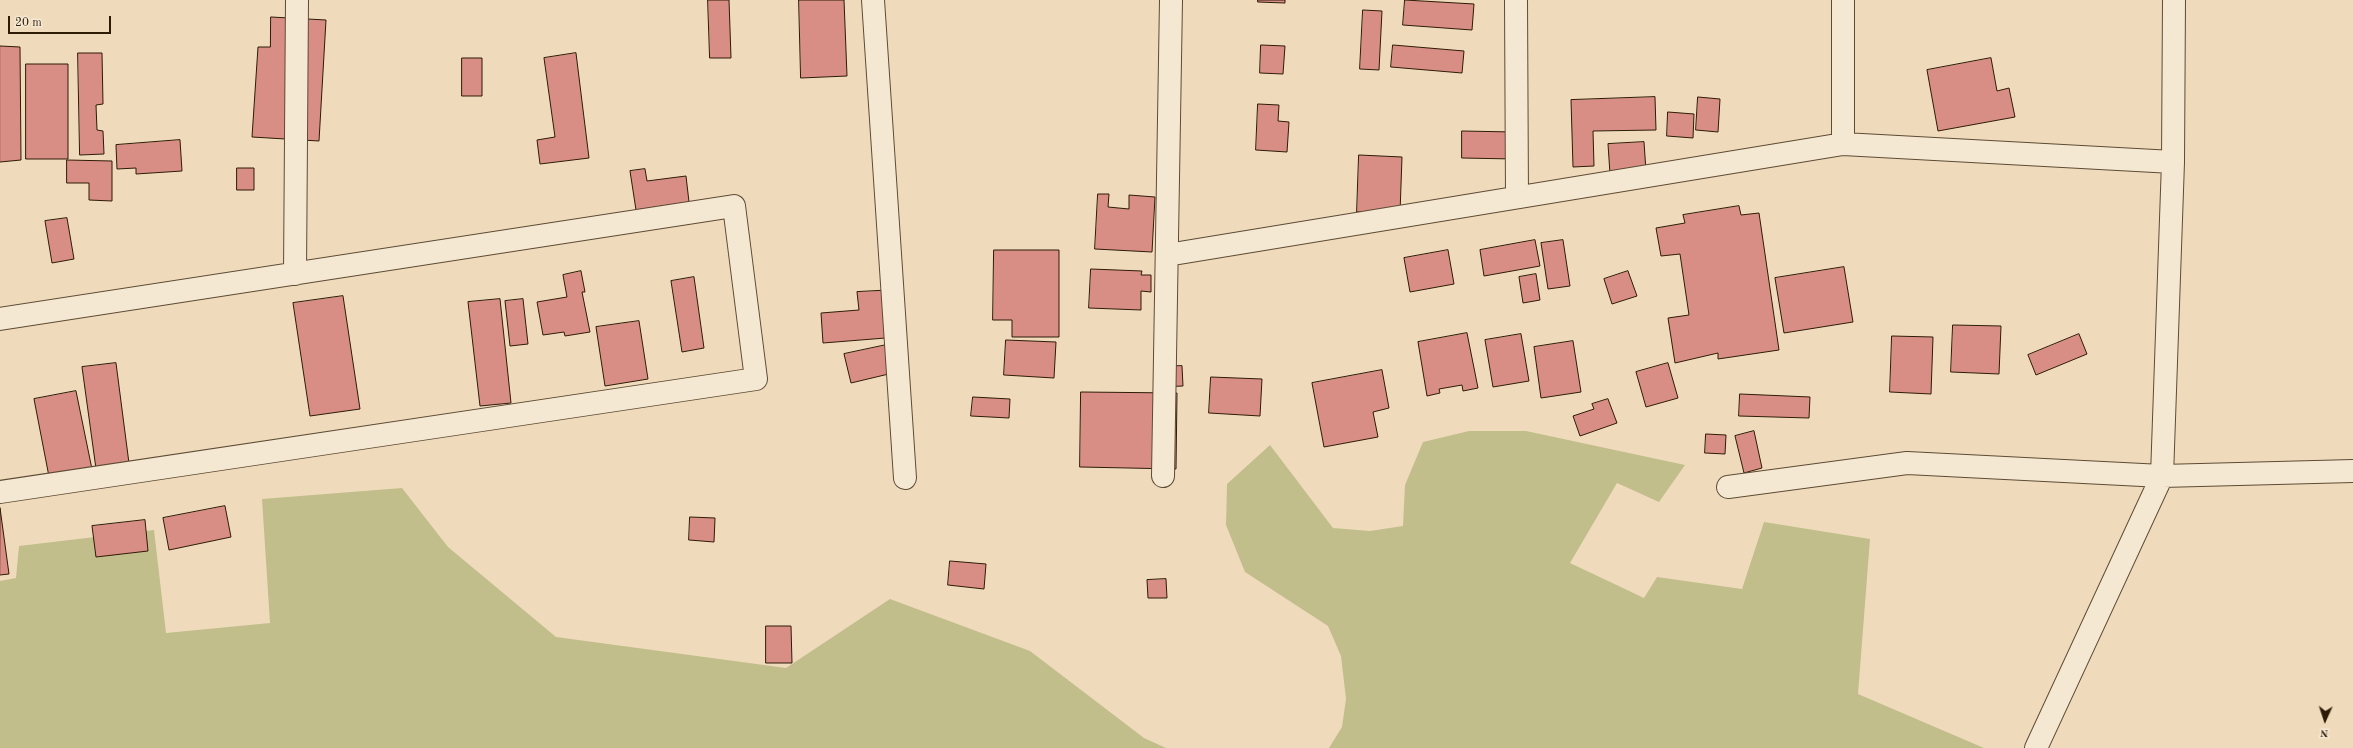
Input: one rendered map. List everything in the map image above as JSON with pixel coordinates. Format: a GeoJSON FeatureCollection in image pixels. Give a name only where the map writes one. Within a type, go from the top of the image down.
{"type":"FeatureCollection","features":[{"type":"Feature","properties":{"kind":"street"},"geometry":{"type":"LineString","coordinates":[[295,274],[297,0]]}},
{"type":"Feature","properties":{"kind":"street"},"geometry":{"type":"LineString","coordinates":[[873,0],[905,478]]}},
{"type":"Feature","properties":{"kind":"street"},"geometry":{"type":"LineString","coordinates":[[1163,476],[1171,0]]}},
{"type":"Feature","properties":{"kind":"street"},"geometry":{"type":"LineString","coordinates":[[1516,0],[1518,197]]}},
{"type":"Feature","properties":{"kind":"street"},"geometry":{"type":"LineString","coordinates":[[1843,0],[1843,144]]}},
{"type":"Feature","properties":{"kind":"street"},"geometry":{"type":"LineString","coordinates":[[2036,748],[2162,476],[2173,162],[2174,0]]}},
{"type":"Feature","properties":{"kind":"street"},"geometry":{"type":"LineString","coordinates":[[1167,255],[1843,144],[2173,162]]}},
{"type":"Feature","properties":{"kind":"street"},"geometry":{"type":"LineString","coordinates":[[0,319],[734,206],[756,379],[0,492]]}},
{"type":"Feature","properties":{"kind":"street"},"geometry":{"type":"LineString","coordinates":[[1728,488],[1907,463],[2162,476],[2353,471]]}},
{"type":"Feature","properties":{"kind":"shaded area"},"geometry":{"type":"Polygon","coordinates":[[[1469,431],[1526,431],[1685,465],[1659,502],[1617,483],[1570,563],[1644,598],[1657,577],[1742,589],[1764,522],[1870,539],[1858,694],[1984,748],[1329,748],[1342,727],[1346,699],[1341,656],[1328,626],[1245,572],[1226,525],[1227,484],[1270,445],[1333,528],[1370,531],[1403,526],[1405,485],[1423,442],[1469,431]]]}},
{"type":"Feature","properties":{"kind":"shaded area"},"geometry":{"type":"Polygon","coordinates":[[[402,488],[448,547],[556,637],[786,668],[890,599],[1030,651],[1144,738],[1166,748],[0,748],[0,581],[16,578],[19,546],[154,530],[166,633],[270,623],[262,499],[402,488]]]}},
{"type":"Feature","properties":{"kind":"building"},"geometry":{"type":"Polygon","coordinates":[[[708,0],[729,0],[731,58],[710,58],[708,0]]]}},
{"type":"Feature","properties":{"kind":"building"},"geometry":{"type":"Polygon","coordinates":[[[799,0],[844,0],[847,76],[801,78],[799,0]]]}},
{"type":"Feature","properties":{"kind":"building"},"geometry":{"type":"Polygon","coordinates":[[[1258,0],[1285,0],[1285,3],[1258,2],[1258,0]]]}},
{"type":"Feature","properties":{"kind":"building"},"geometry":{"type":"Polygon","coordinates":[[[1405,0],[1474,4],[1472,30],[1403,25],[1405,0]]]}},
{"type":"Feature","properties":{"kind":"building"},"geometry":{"type":"Polygon","coordinates":[[[1363,10],[1382,11],[1379,70],[1360,69],[1363,10]]]}},
{"type":"Feature","properties":{"kind":"building"},"geometry":{"type":"Polygon","coordinates":[[[271,17],[326,20],[319,141],[252,137],[258,47],[270,47],[271,17]]]}},
{"type":"Feature","properties":{"kind":"building"},"geometry":{"type":"Polygon","coordinates":[[[1261,45],[1285,46],[1283,74],[1260,73],[1261,45]]]}},
{"type":"Feature","properties":{"kind":"building"},"geometry":{"type":"Polygon","coordinates":[[[1393,45],[1464,51],[1462,73],[1391,67],[1393,45]]]}},
{"type":"Feature","properties":{"kind":"building"},"geometry":{"type":"Polygon","coordinates":[[[0,46],[20,47],[21,160],[0,162],[0,46]]]}},
{"type":"Feature","properties":{"kind":"building"},"geometry":{"type":"Polygon","coordinates":[[[78,53],[102,53],[103,104],[96,105],[97,130],[103,131],[104,154],[80,155],[78,53]]]}},
{"type":"Feature","properties":{"kind":"building"},"geometry":{"type":"Polygon","coordinates":[[[576,53],[589,158],[540,164],[537,140],[555,137],[544,58],[576,53]]]}},
{"type":"Feature","properties":{"kind":"building"},"geometry":{"type":"Polygon","coordinates":[[[462,58],[482,58],[482,96],[462,96],[462,58]]]}},
{"type":"Feature","properties":{"kind":"building"},"geometry":{"type":"Polygon","coordinates":[[[1991,58],[1997,91],[2009,88],[2015,117],[1938,131],[1927,70],[1991,58]]]}},
{"type":"Feature","properties":{"kind":"building"},"geometry":{"type":"Polygon","coordinates":[[[26,64],[68,64],[68,159],[26,159],[26,64]]]}},
{"type":"Feature","properties":{"kind":"building"},"geometry":{"type":"Polygon","coordinates":[[[1655,97],[1656,130],[1593,131],[1594,166],[1573,167],[1571,100],[1655,97]]]}},
{"type":"Feature","properties":{"kind":"building"},"geometry":{"type":"Polygon","coordinates":[[[1698,97],[1720,99],[1718,132],[1696,130],[1698,97]]]}},
{"type":"Feature","properties":{"kind":"building"},"geometry":{"type":"Polygon","coordinates":[[[1258,104],[1279,105],[1278,121],[1289,122],[1287,152],[1256,150],[1258,104]]]}},
{"type":"Feature","properties":{"kind":"building"},"geometry":{"type":"Polygon","coordinates":[[[1668,112],[1694,114],[1693,138],[1667,136],[1668,112]]]}},
{"type":"Feature","properties":{"kind":"building"},"geometry":{"type":"Polygon","coordinates":[[[1462,131],[1514,132],[1514,159],[1462,158],[1462,131]]]}},
{"type":"Feature","properties":{"kind":"building"},"geometry":{"type":"Polygon","coordinates":[[[180,140],[182,171],[136,174],[136,168],[117,169],[116,145],[180,140]]]}},
{"type":"Feature","properties":{"kind":"building"},"geometry":{"type":"Polygon","coordinates":[[[1644,142],[1646,171],[1610,174],[1608,144],[1644,142]]]}},
{"type":"Feature","properties":{"kind":"building"},"geometry":{"type":"Polygon","coordinates":[[[1359,155],[1402,157],[1400,213],[1357,212],[1359,155]]]}},
{"type":"Feature","properties":{"kind":"building"},"geometry":{"type":"Polygon","coordinates":[[[67,160],[112,161],[112,201],[89,200],[89,183],[67,183],[67,160]]]}},
{"type":"Feature","properties":{"kind":"building"},"geometry":{"type":"Polygon","coordinates":[[[237,168],[254,168],[254,190],[237,190],[237,168]]]}},
{"type":"Feature","properties":{"kind":"building"},"geometry":{"type":"Polygon","coordinates":[[[645,169],[647,181],[686,176],[689,202],[636,210],[630,171],[645,169]]]}},
{"type":"Feature","properties":{"kind":"building"},"geometry":{"type":"Polygon","coordinates":[[[1098,194],[1109,194],[1108,207],[1129,209],[1129,195],[1155,197],[1152,252],[1095,249],[1098,194]]]}},
{"type":"Feature","properties":{"kind":"building"},"geometry":{"type":"Polygon","coordinates":[[[1739,206],[1741,215],[1759,213],[1779,350],[1718,359],[1718,353],[1675,363],[1668,318],[1689,315],[1680,254],[1661,256],[1656,228],[1685,223],[1683,215],[1739,206]]]}},
{"type":"Feature","properties":{"kind":"building"},"geometry":{"type":"Polygon","coordinates":[[[67,218],[74,259],[52,263],[45,221],[67,218]]]}},
{"type":"Feature","properties":{"kind":"building"},"geometry":{"type":"Polygon","coordinates":[[[1535,240],[1540,266],[1484,276],[1480,250],[1535,240]]]}},
{"type":"Feature","properties":{"kind":"building"},"geometry":{"type":"Polygon","coordinates":[[[1563,240],[1570,286],[1548,289],[1541,243],[1563,240]]]}},
{"type":"Feature","properties":{"kind":"building"},"geometry":{"type":"Polygon","coordinates":[[[994,250],[1059,250],[1059,337],[1012,337],[1012,320],[993,320],[994,250]]]}},
{"type":"Feature","properties":{"kind":"building"},"geometry":{"type":"Polygon","coordinates":[[[1448,250],[1454,284],[1410,292],[1404,258],[1448,250]]]}},
{"type":"Feature","properties":{"kind":"building"},"geometry":{"type":"Polygon","coordinates":[[[1844,267],[1853,322],[1784,333],[1775,278],[1844,267]]]}},
{"type":"Feature","properties":{"kind":"building"},"geometry":{"type":"Polygon","coordinates":[[[1091,269],[1142,271],[1141,275],[1151,275],[1151,292],[1141,291],[1141,310],[1089,308],[1091,269]]]}},
{"type":"Feature","properties":{"kind":"building"},"geometry":{"type":"Polygon","coordinates":[[[581,271],[585,292],[582,292],[590,332],[565,336],[564,332],[543,335],[537,302],[567,297],[563,275],[581,271]]]}},
{"type":"Feature","properties":{"kind":"building"},"geometry":{"type":"Polygon","coordinates":[[[1628,271],[1637,296],[1612,304],[1604,279],[1628,271]]]}},
{"type":"Feature","properties":{"kind":"building"},"geometry":{"type":"Polygon","coordinates":[[[1536,274],[1540,300],[1523,303],[1519,277],[1536,274]]]}},
{"type":"Feature","properties":{"kind":"building"},"geometry":{"type":"Polygon","coordinates":[[[694,277],[704,348],[682,352],[671,281],[694,277]]]}},
{"type":"Feature","properties":{"kind":"building"},"geometry":{"type":"Polygon","coordinates":[[[895,290],[898,337],[823,343],[821,313],[859,310],[857,292],[895,290]]]}},
{"type":"Feature","properties":{"kind":"building"},"geometry":{"type":"Polygon","coordinates":[[[343,296],[360,409],[310,416],[293,303],[343,296]]]}},
{"type":"Feature","properties":{"kind":"building"},"geometry":{"type":"Polygon","coordinates":[[[500,299],[511,403],[480,406],[468,302],[500,299]]]}},
{"type":"Feature","properties":{"kind":"building"},"geometry":{"type":"Polygon","coordinates":[[[523,299],[528,344],[510,346],[505,301],[523,299]]]}},
{"type":"Feature","properties":{"kind":"building"},"geometry":{"type":"Polygon","coordinates":[[[639,321],[648,379],[605,386],[596,327],[639,321]]]}},
{"type":"Feature","properties":{"kind":"building"},"geometry":{"type":"Polygon","coordinates":[[[1953,325],[2001,326],[1999,374],[1951,372],[1953,325]]]}},
{"type":"Feature","properties":{"kind":"building"},"geometry":{"type":"Polygon","coordinates":[[[1467,333],[1478,388],[1463,391],[1462,385],[1439,389],[1440,393],[1427,396],[1418,342],[1467,333]]]}},
{"type":"Feature","properties":{"kind":"building"},"geometry":{"type":"Polygon","coordinates":[[[1521,334],[1529,381],[1493,387],[1485,340],[1521,334]]]}},
{"type":"Feature","properties":{"kind":"building"},"geometry":{"type":"Polygon","coordinates":[[[2079,334],[2087,354],[2036,375],[2028,355],[2079,334]]]}},
{"type":"Feature","properties":{"kind":"building"},"geometry":{"type":"Polygon","coordinates":[[[1892,336],[1933,337],[1931,394],[1890,392],[1892,336]]]}},
{"type":"Feature","properties":{"kind":"building"},"geometry":{"type":"Polygon","coordinates":[[[1006,340],[1056,342],[1054,378],[1004,375],[1006,340]]]}},
{"type":"Feature","properties":{"kind":"building"},"geometry":{"type":"Polygon","coordinates":[[[1573,341],[1581,392],[1541,398],[1534,347],[1573,341]]]}},
{"type":"Feature","properties":{"kind":"building"},"geometry":{"type":"Polygon","coordinates":[[[891,344],[897,372],[851,383],[844,354],[891,344]]]}},
{"type":"Feature","properties":{"kind":"building"},"geometry":{"type":"Polygon","coordinates":[[[116,363],[130,471],[97,476],[82,367],[116,363]]]}},
{"type":"Feature","properties":{"kind":"building"},"geometry":{"type":"Polygon","coordinates":[[[1668,363],[1678,398],[1646,407],[1636,372],[1668,363]]]}},
{"type":"Feature","properties":{"kind":"building"},"geometry":{"type":"Polygon","coordinates":[[[1182,366],[1183,386],[1158,387],[1157,367],[1182,366]]]}},
{"type":"Feature","properties":{"kind":"building"},"geometry":{"type":"Polygon","coordinates":[[[1382,370],[1389,408],[1373,412],[1378,437],[1324,447],[1312,383],[1382,370]]]}},
{"type":"Feature","properties":{"kind":"building"},"geometry":{"type":"Polygon","coordinates":[[[1211,377],[1262,379],[1260,416],[1209,413],[1211,377]]]}},
{"type":"Feature","properties":{"kind":"building"},"geometry":{"type":"Polygon","coordinates":[[[76,391],[94,479],[51,487],[34,399],[76,391]]]}},
{"type":"Feature","properties":{"kind":"building"},"geometry":{"type":"Polygon","coordinates":[[[1081,392],[1177,393],[1176,469],[1080,467],[1081,392]]]}},
{"type":"Feature","properties":{"kind":"building"},"geometry":{"type":"Polygon","coordinates":[[[1740,394],[1810,397],[1809,418],[1739,416],[1740,394]]]}},
{"type":"Feature","properties":{"kind":"building"},"geometry":{"type":"Polygon","coordinates":[[[973,397],[1010,399],[1009,418],[971,416],[973,397]]]}},
{"type":"Feature","properties":{"kind":"building"},"geometry":{"type":"Polygon","coordinates":[[[1608,399],[1617,423],[1580,436],[1573,416],[1594,409],[1592,404],[1608,399]]]}},
{"type":"Feature","properties":{"kind":"building"},"geometry":{"type":"Polygon","coordinates":[[[1754,431],[1762,468],[1744,473],[1735,436],[1754,431]]]}},
{"type":"Feature","properties":{"kind":"building"},"geometry":{"type":"Polygon","coordinates":[[[1706,434],[1726,435],[1725,454],[1705,453],[1706,434]]]}},
{"type":"Feature","properties":{"kind":"building"},"geometry":{"type":"Polygon","coordinates":[[[225,506],[231,537],[169,550],[163,518],[225,506]]]}},
{"type":"Feature","properties":{"kind":"building"},"geometry":{"type":"Polygon","coordinates":[[[0,508],[9,574],[0,575],[0,508]]]}},
{"type":"Feature","properties":{"kind":"building"},"geometry":{"type":"Polygon","coordinates":[[[690,517],[715,518],[714,542],[689,540],[690,517]]]}},
{"type":"Feature","properties":{"kind":"building"},"geometry":{"type":"Polygon","coordinates":[[[145,520],[148,551],[96,557],[92,526],[145,520]]]}},
{"type":"Feature","properties":{"kind":"building"},"geometry":{"type":"Polygon","coordinates":[[[950,561],[986,564],[984,589],[948,585],[950,561]]]}},
{"type":"Feature","properties":{"kind":"building"},"geometry":{"type":"Polygon","coordinates":[[[1166,579],[1167,598],[1148,598],[1147,580],[1166,579]]]}},
{"type":"Feature","properties":{"kind":"building"},"geometry":{"type":"Polygon","coordinates":[[[766,626],[791,626],[792,663],[766,663],[766,626]]]}}]}
